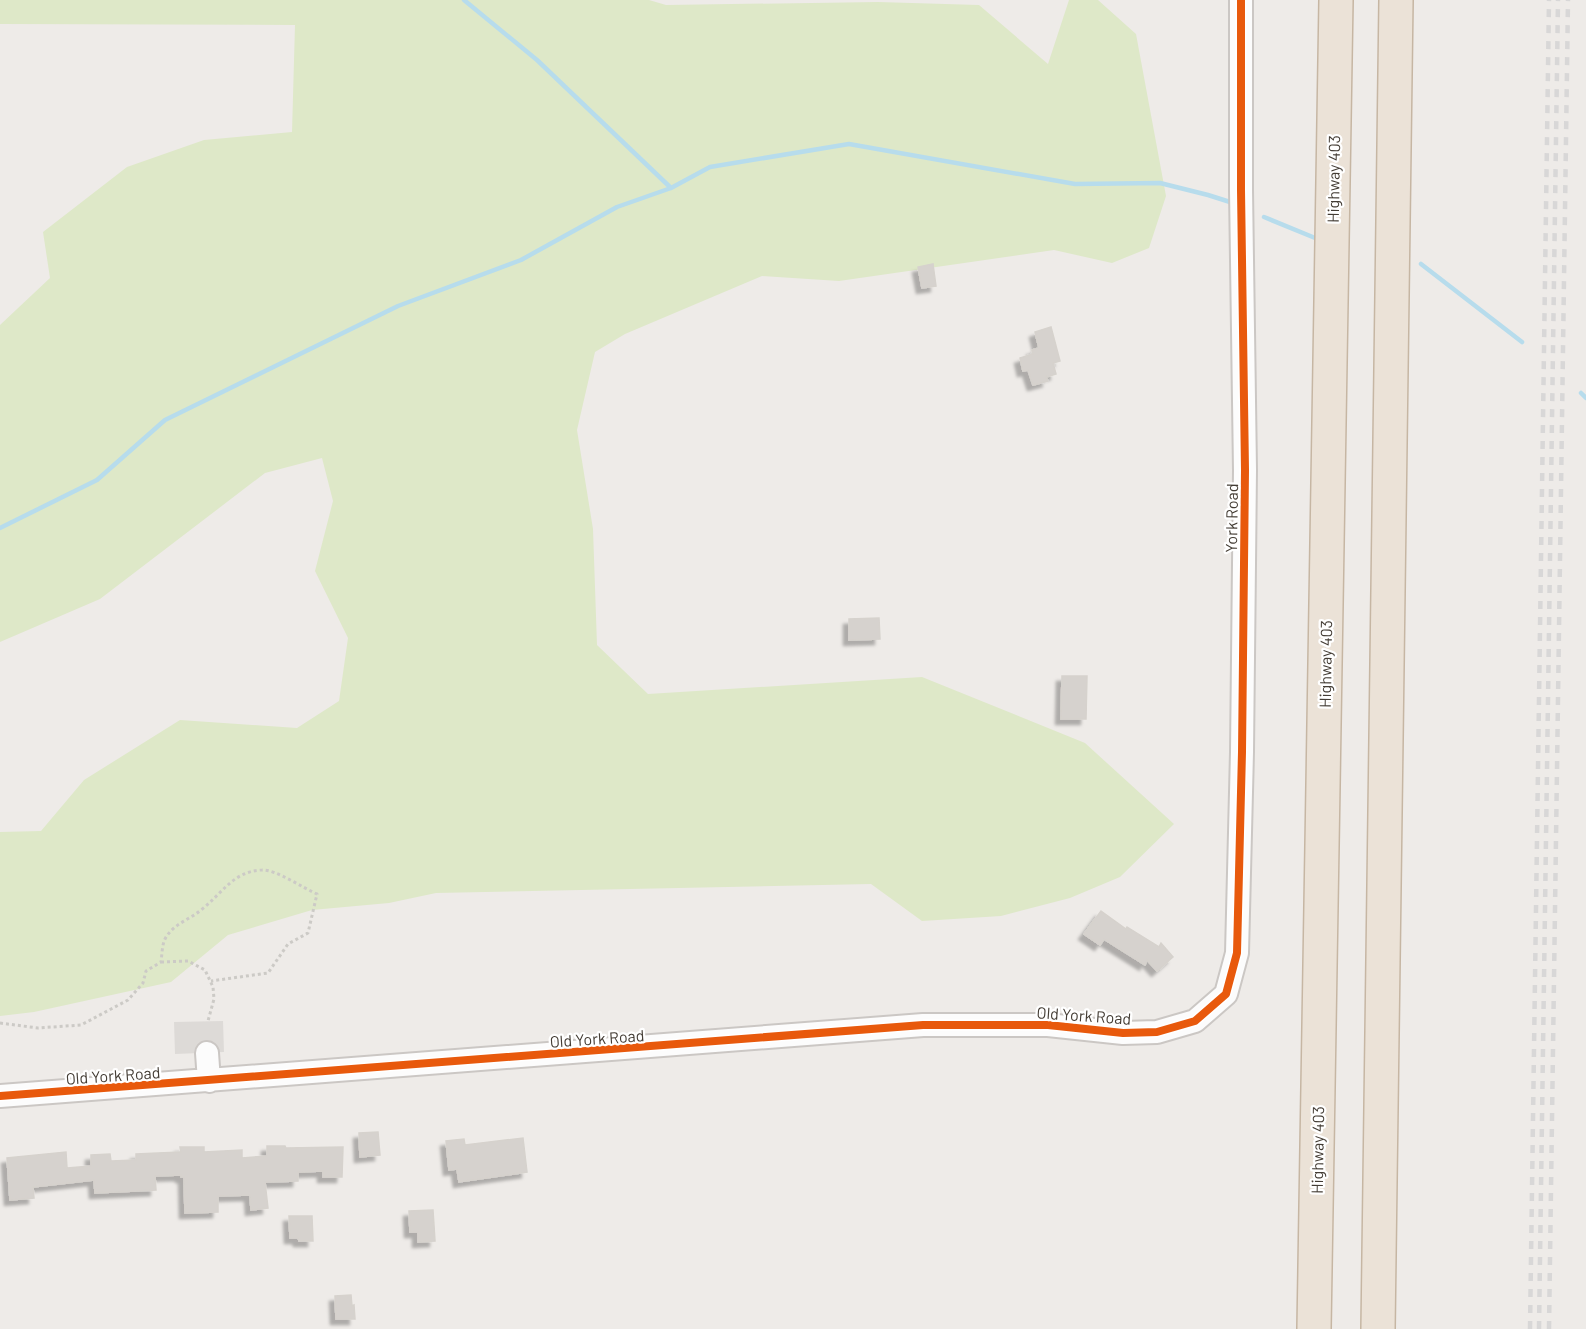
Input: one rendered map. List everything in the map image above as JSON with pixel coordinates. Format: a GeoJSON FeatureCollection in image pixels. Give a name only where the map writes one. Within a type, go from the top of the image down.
{"type":"FeatureCollection","features":[{"type":"Feature","properties":{"kind":"highway","name":"Highway 403"},"geometry":{"type":"LineString","coordinates":[[1314,1329],[1336,0]]}},
{"type":"Feature","properties":{"kind":"highway"},"geometry":{"type":"LineString","coordinates":[[1378,1329],[1396,0]]}},
{"type":"Feature","properties":{"kind":"street","name":"York Road"},"geometry":{"type":"LineString","coordinates":[[1195,1021],[1226,994],[1237,953],[1245,482],[1241,190],[1242,0]]}},
{"type":"Feature","properties":{"kind":"street","name":"Old York Road"},"geometry":{"type":"LineString","coordinates":[[0,1096],[923,1025],[1048,1025],[1123,1033],[1157,1032],[1195,1021]]}},
{"type":"Feature","properties":{"kind":"street"},"geometry":{"type":"LineString","coordinates":[[207,1053],[210,1081]]}},
{"type":"Feature","properties":{"kind":"path"},"geometry":{"type":"LineString","coordinates":[[161,962],[164,940],[178,924],[202,910],[240,875],[261,870],[274,871],[294,884],[318,894],[308,933],[288,944],[268,973],[211,981]]}},
{"type":"Feature","properties":{"kind":"path"},"geometry":{"type":"LineString","coordinates":[[0,1023],[38,1028],[81,1025],[128,1000],[143,983],[146,971],[161,962],[188,961],[205,970],[213,987],[214,999],[208,1021]]}},
{"type":"Feature","properties":{"kind":"green space"},"geometry":{"type":"Polygon","coordinates":[[[0,0],[649,0],[666,5],[878,2],[979,5],[1048,64],[1069,0],[1098,0],[1136,34],[1166,196],[1149,248],[1112,263],[1054,250],[839,281],[762,276],[625,334],[595,352],[577,430],[593,529],[597,645],[648,694],[922,677],[1085,743],[1174,824],[1120,877],[1070,898],[1001,916],[922,921],[871,884],[436,893],[389,903],[312,910],[228,935],[171,982],[34,1012],[0,1016],[0,832],[41,831],[84,780],[180,720],[297,728],[339,701],[348,638],[315,571],[333,501],[322,458],[265,473],[100,599],[0,642],[0,325],[50,278],[43,232],[127,167],[204,140],[292,132],[295,25],[0,24],[0,0]]]}},
{"type":"Feature","properties":{"kind":"shaded area"},"geometry":{"type":"Polygon","coordinates":[[[223,1021],[224,1052],[175,1054],[174,1022],[223,1021]]]}},
{"type":"Feature","properties":{"kind":"building"},"geometry":{"type":"Polygon","coordinates":[[[933,264],[936,286],[922,288],[918,267],[933,264]]]}},
{"type":"Feature","properties":{"kind":"building"},"geometry":{"type":"Polygon","coordinates":[[[1051,327],[1060,361],[1053,363],[1056,374],[1046,377],[1048,381],[1033,385],[1028,370],[1023,371],[1020,358],[1033,354],[1032,350],[1039,348],[1035,332],[1051,327]]]}},
{"type":"Feature","properties":{"kind":"building"},"geometry":{"type":"Polygon","coordinates":[[[879,618],[880,639],[849,640],[849,619],[879,618]]]}},
{"type":"Feature","properties":{"kind":"building"},"geometry":{"type":"Polygon","coordinates":[[[1062,676],[1087,676],[1086,719],[1061,719],[1062,676]]]}},
{"type":"Feature","properties":{"kind":"building"},"geometry":{"type":"Polygon","coordinates":[[[1101,911],[1126,929],[1127,927],[1159,947],[1161,943],[1173,957],[1157,971],[1147,960],[1145,965],[1104,939],[1100,945],[1084,934],[1101,911]]]}},
{"type":"Feature","properties":{"kind":"building"},"geometry":{"type":"Polygon","coordinates":[[[378,1132],[380,1155],[360,1157],[359,1133],[378,1132]]]}},
{"type":"Feature","properties":{"kind":"building"},"geometry":{"type":"Polygon","coordinates":[[[523,1138],[527,1172],[459,1182],[457,1169],[449,1170],[446,1141],[464,1139],[465,1145],[523,1138]]]}},
{"type":"Feature","properties":{"kind":"building"},"geometry":{"type":"Polygon","coordinates":[[[267,1146],[343,1147],[342,1177],[323,1177],[323,1171],[298,1172],[298,1181],[265,1182],[268,1208],[251,1210],[250,1195],[218,1196],[218,1212],[185,1213],[184,1177],[181,1175],[155,1176],[156,1190],[95,1193],[94,1180],[33,1187],[34,1198],[10,1200],[7,1158],[66,1152],[67,1168],[91,1166],[91,1155],[110,1154],[111,1161],[136,1160],[136,1154],[181,1152],[180,1147],[204,1147],[204,1152],[242,1150],[242,1158],[267,1156],[267,1146]]]}},
{"type":"Feature","properties":{"kind":"building"},"geometry":{"type":"Polygon","coordinates":[[[433,1210],[435,1241],[418,1242],[418,1232],[410,1232],[409,1211],[433,1210]]]}},
{"type":"Feature","properties":{"kind":"building"},"geometry":{"type":"Polygon","coordinates":[[[289,1216],[312,1216],[313,1241],[299,1241],[298,1238],[290,1238],[289,1216]]]}},
{"type":"Feature","properties":{"kind":"building"},"geometry":{"type":"Polygon","coordinates":[[[351,1295],[355,1319],[336,1319],[335,1296],[351,1295]]]}},
{"type":"Feature","properties":{"kind":"waterway"},"geometry":{"type":"LineString","coordinates":[[464,0],[537,60],[671,188]]}},
{"type":"Feature","properties":{"kind":"waterway"},"geometry":{"type":"LineString","coordinates":[[0,528],[97,480],[165,420],[398,306],[521,260],[617,207],[671,188],[710,167],[849,144],[1075,184],[1160,183],[1230,202]]}},
{"type":"Feature","properties":{"kind":"waterway"},"geometry":{"type":"LineString","coordinates":[[1264,217],[1320,240]]}},
{"type":"Feature","properties":{"kind":"waterway"},"geometry":{"type":"LineString","coordinates":[[1421,264],[1522,342]]}},
{"type":"Feature","properties":{"kind":"waterway"},"geometry":{"type":"LineString","coordinates":[[1581,393],[1586,398]]}},
{"type":"Feature","properties":{"kind":"railway"},"geometry":{"type":"LineString","coordinates":[[1530,1329],[1549,0]]}},
{"type":"Feature","properties":{"kind":"railway"},"geometry":{"type":"LineString","coordinates":[[1539,1329],[1558,0]]}},
{"type":"Feature","properties":{"kind":"railway"},"geometry":{"type":"LineString","coordinates":[[1549,1329],[1568,0]]}},
{"type":"Feature","properties":{"kind":"cycle path"},"geometry":{"type":"LineString","coordinates":[[0,1096],[923,1025],[1048,1025],[1123,1033],[1157,1032],[1195,1021],[1226,994],[1237,953],[1242,752],[1245,470],[1241,0]]}}]}
